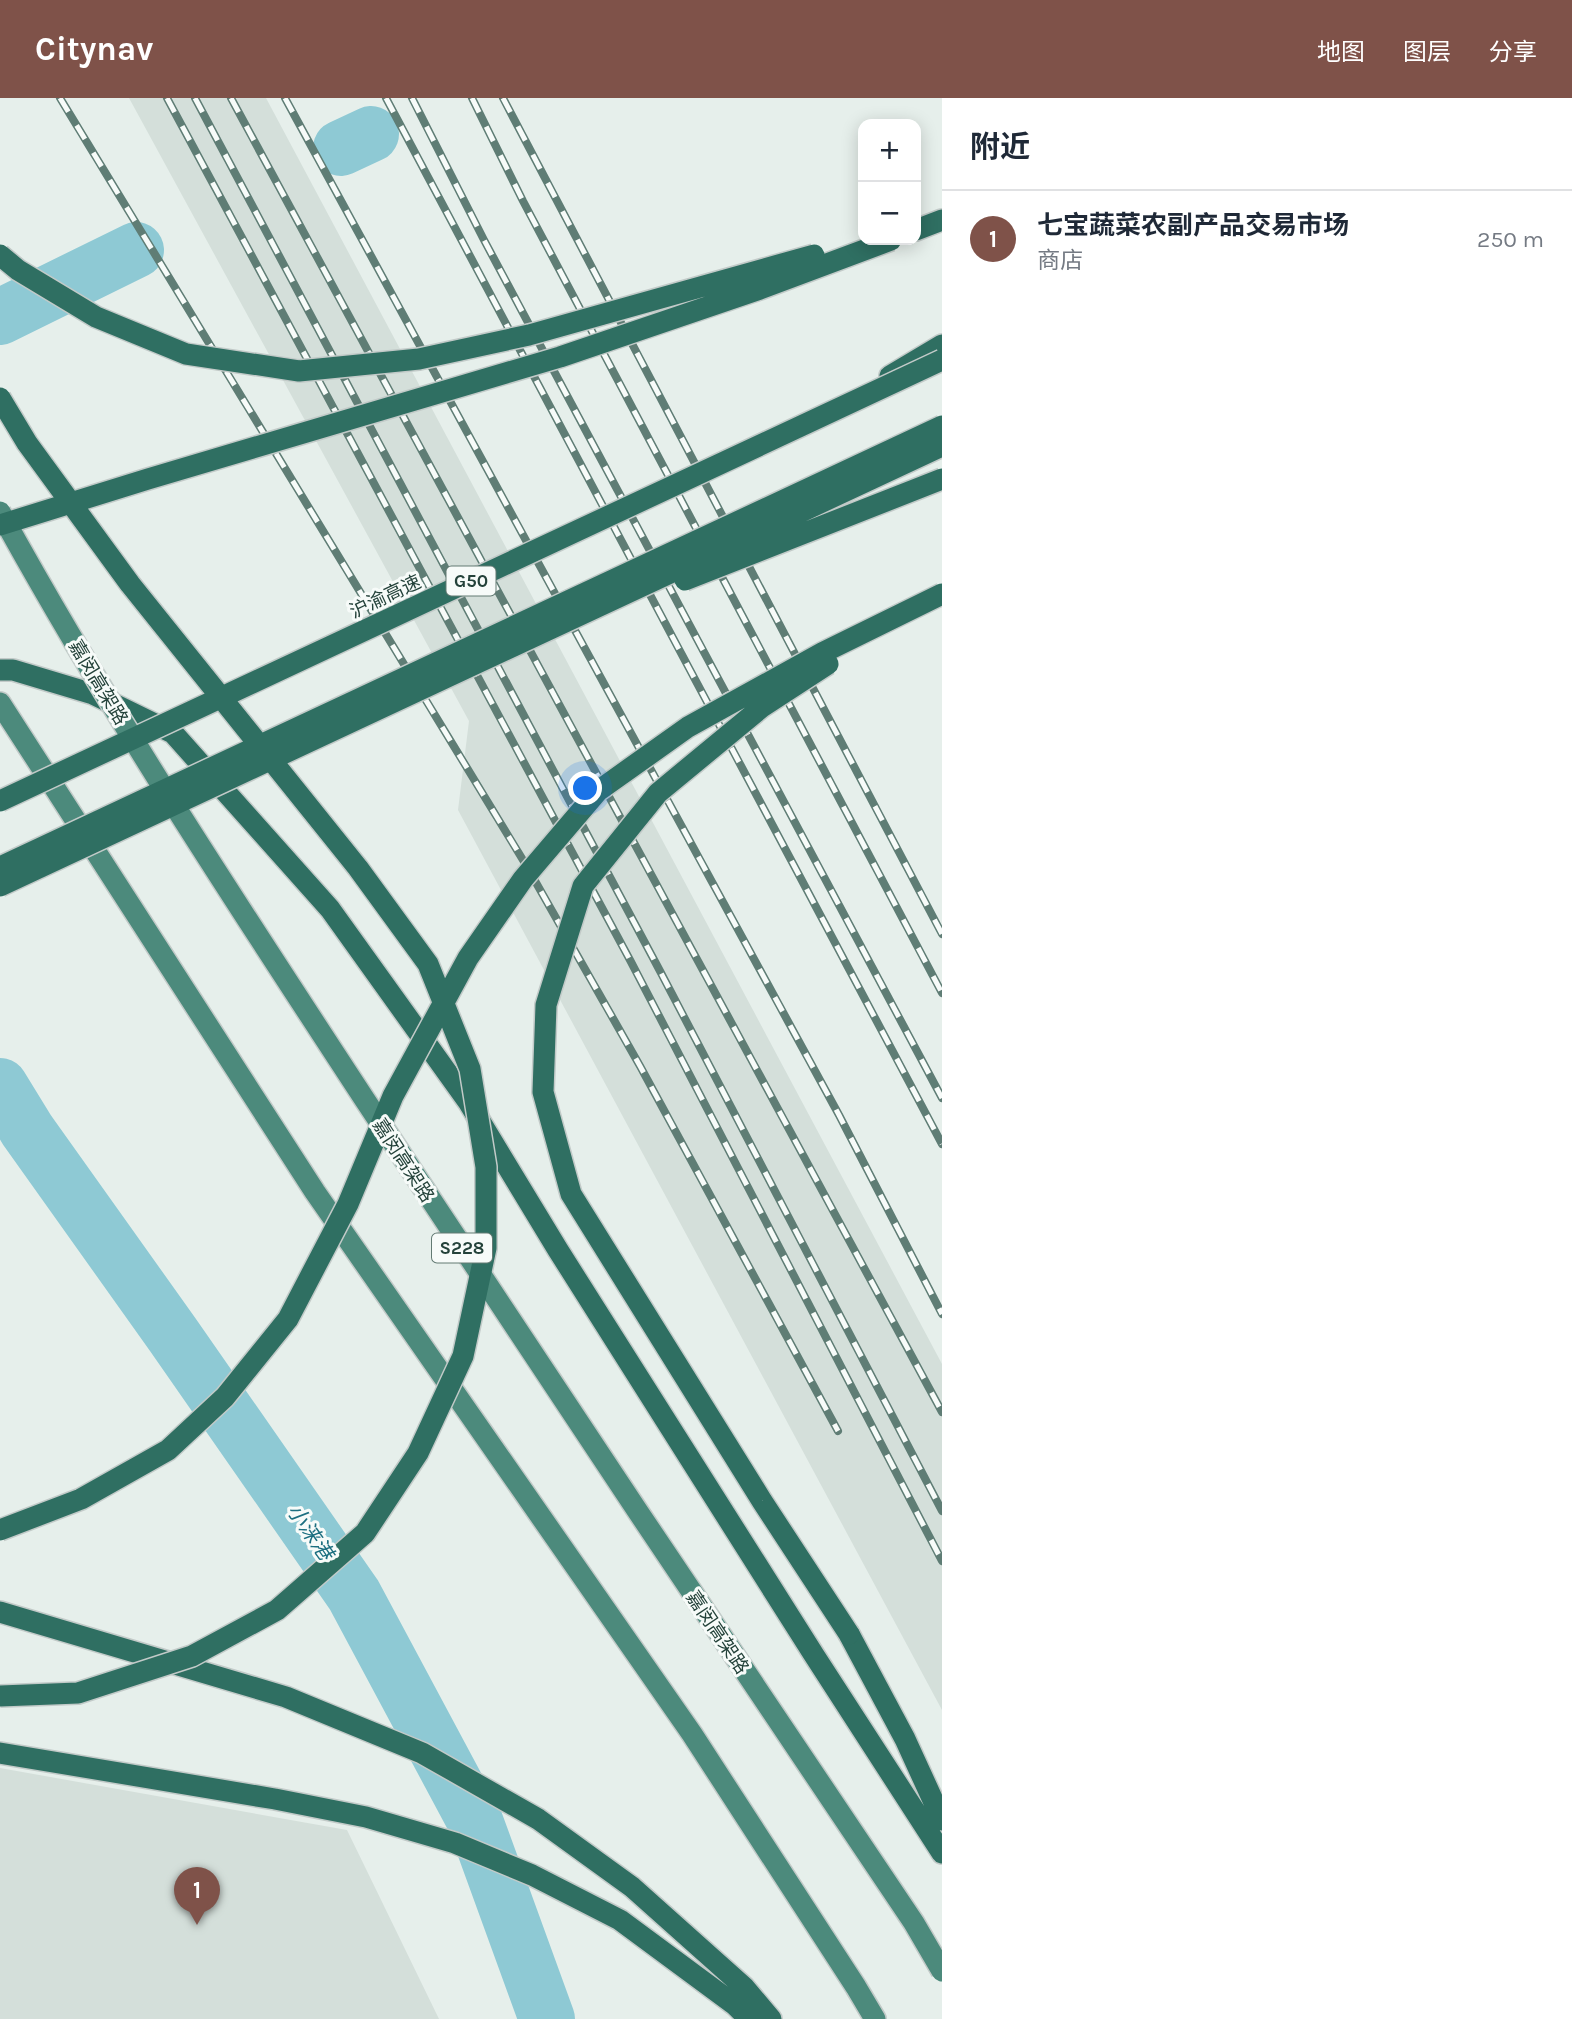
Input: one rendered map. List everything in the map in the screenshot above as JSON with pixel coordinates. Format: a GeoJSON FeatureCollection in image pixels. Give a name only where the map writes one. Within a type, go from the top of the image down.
{"type":"FeatureCollection","features":[{"type":"Feature","properties":{"kind":"highway"},"geometry":{"type":"LineString","coordinates":[[921,220],[942,214]]}},
{"type":"Feature","properties":{"kind":"highway"},"geometry":{"type":"LineString","coordinates":[[921,228],[942,220]]}},
{"type":"Feature","properties":{"kind":"highway"},"geometry":{"type":"LineString","coordinates":[[0,255],[19,270],[96,317],[186,354],[299,371],[419,359],[529,335],[800,260],[858,241]]}},
{"type":"Feature","properties":{"kind":"highway"},"geometry":{"type":"LineString","coordinates":[[0,525],[560,357],[760,289],[878,245]]}},
{"type":"Feature","properties":{"kind":"highway"},"geometry":{"type":"LineString","coordinates":[[827,414],[942,345]]}},
{"type":"Feature","properties":{"kind":"highway","name":"沪渝高速"},"geometry":{"type":"LineString","coordinates":[[0,801],[942,360]]}},
{"type":"Feature","properties":{"kind":"highway"},"geometry":{"type":"LineString","coordinates":[[0,398],[27,443],[130,584],[358,868],[428,964],[470,1069],[486,1167],[486,1248],[463,1356],[418,1453],[365,1533],[277,1610],[192,1656],[78,1693],[0,1696]]}},
{"type":"Feature","properties":{"kind":"highway"},"geometry":{"type":"LineString","coordinates":[[0,867],[942,426]]}},
{"type":"Feature","properties":{"kind":"highway"},"geometry":{"type":"LineString","coordinates":[[0,886],[942,446]]}},
{"type":"Feature","properties":{"kind":"highway"},"geometry":{"type":"LineString","coordinates":[[498,654],[942,479]]}},
{"type":"Feature","properties":{"kind":"highway","name":"嘉闵高架路"},"geometry":{"type":"LineString","coordinates":[[0,512],[39,583],[211,865],[517,1331],[906,1911],[942,1971]]}},
{"type":"Feature","properties":{"kind":"highway"},"geometry":{"type":"LineString","coordinates":[[0,1530],[81,1499],[168,1450],[225,1397],[288,1319],[348,1204],[393,1096],[468,958],[523,879],[598,791],[688,727],[822,653],[942,595]]}},
{"type":"Feature","properties":{"kind":"highway"},"geometry":{"type":"LineString","coordinates":[[942,595],[762,706],[657,793],[583,886],[546,1005],[543,1092],[571,1194],[762,1501],[849,1633],[905,1738],[942,1821]]}},
{"type":"Feature","properties":{"kind":"highway"},"geometry":{"type":"LineString","coordinates":[[0,670],[13,670],[93,694],[173,733],[330,909],[469,1103],[558,1250],[814,1656],[942,1853]]}},
{"type":"Feature","properties":{"kind":"highway"},"geometry":{"type":"LineString","coordinates":[[0,703],[315,1192],[692,1734],[874,2019]]}},
{"type":"Feature","properties":{"kind":"highway"},"geometry":{"type":"LineString","coordinates":[[0,1612],[286,1697],[422,1753],[538,1819],[632,1887],[744,1987],[771,2019]]}},
{"type":"Feature","properties":{"kind":"highway"},"geometry":{"type":"LineString","coordinates":[[0,1753],[275,1799],[366,1817],[455,1843],[532,1875],[620,1920],[750,2019]]}},
{"type":"Feature","properties":{"kind":"shaded area"},"geometry":{"type":"Polygon","coordinates":[[[129,98],[266,98],[942,1364],[942,1710],[458,810],[469,721],[129,98]]]}},
{"type":"Feature","properties":{"kind":"shaded area"},"geometry":{"type":"Polygon","coordinates":[[[0,1768],[347,1830],[439,2019],[0,2019],[0,1768]]]}},
{"type":"Feature","properties":{"kind":"waterway"},"geometry":{"type":"LineString","coordinates":[[341,148],[371,134]]}},
{"type":"Feature","properties":{"kind":"waterway"},"geometry":{"type":"LineString","coordinates":[[0,317],[136,250]]}},
{"type":"Feature","properties":{"kind":"waterway","name":"小涞港"},"geometry":{"type":"LineString","coordinates":[[0,1086],[27,1130],[354,1595],[475,1821],[547,2019]]}},
{"type":"Feature","properties":{"kind":"railway"},"geometry":{"type":"LineString","coordinates":[[60,98],[526,865],[640,1066],[838,1431]]}},
{"type":"Feature","properties":{"kind":"railway"},"geometry":{"type":"LineString","coordinates":[[167,98],[630,960],[942,1561]]}},
{"type":"Feature","properties":{"kind":"railway"},"geometry":{"type":"LineString","coordinates":[[195,98],[660,971],[942,1511]]}},
{"type":"Feature","properties":{"kind":"railway"},"geometry":{"type":"LineString","coordinates":[[231,98],[942,1412]]}},
{"type":"Feature","properties":{"kind":"railway"},"geometry":{"type":"LineString","coordinates":[[285,98],[839,1115],[942,1314]]}},
{"type":"Feature","properties":{"kind":"railway"},"geometry":{"type":"LineString","coordinates":[[386,98],[942,1144]]}},
{"type":"Feature","properties":{"kind":"railway"},"geometry":{"type":"LineString","coordinates":[[412,98],[484,240],[942,1098]]}},
{"type":"Feature","properties":{"kind":"railway"},"geometry":{"type":"LineString","coordinates":[[472,98],[523,201],[942,993]]}},
{"type":"Feature","properties":{"kind":"railway"},"geometry":{"type":"LineString","coordinates":[[503,98],[942,934]]}},
{"type":"Feature","properties":{"kind":"place","name":"七宝蔬菜农副产品交易市场"},"geometry":{"type":"Point","coordinates":[197,1925]}}]}
